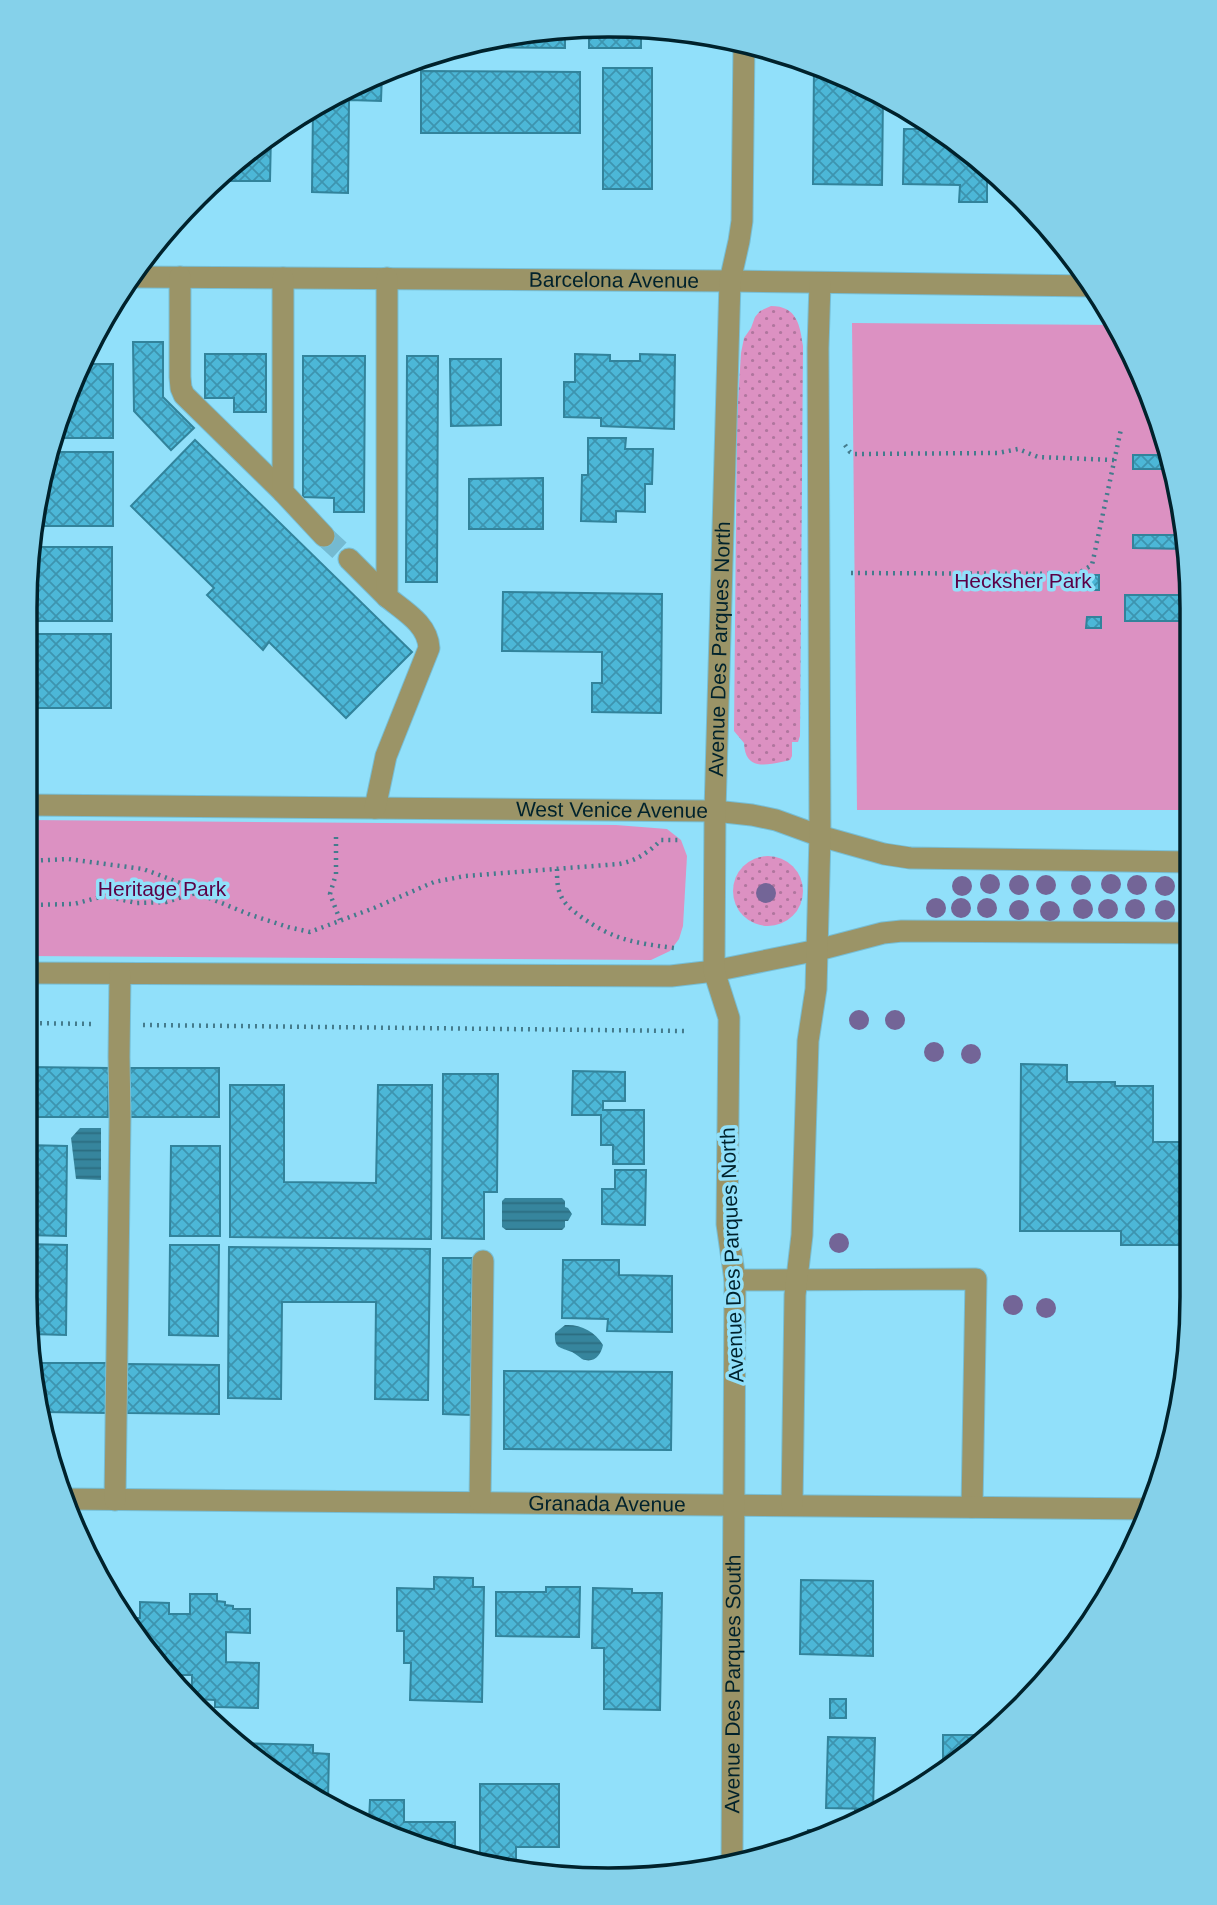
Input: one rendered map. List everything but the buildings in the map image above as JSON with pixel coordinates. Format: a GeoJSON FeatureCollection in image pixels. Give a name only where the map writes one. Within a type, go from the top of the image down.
{"type":"FeatureCollection","features":[{"type":"Feature","properties":{"kind":"street","name":"Avenue Des Parques North"},"geometry":{"type":"LineString","coordinates":[[735,1504],[735,1280],[727,1224],[729,1018],[714,971],[715,811],[730,281],[742,221],[744,53]]}},
{"type":"Feature","properties":{"kind":"street","name":"Barcelona Avenue"},"geometry":{"type":"LineString","coordinates":[[143,277],[1080,286]]}},
{"type":"Feature","properties":{"kind":"street"},"geometry":{"type":"LineString","coordinates":[[180,277],[181,388],[184,396],[283,492],[324,536]]}},
{"type":"Feature","properties":{"kind":"street"},"geometry":{"type":"LineString","coordinates":[[283,278],[283,492]]}},
{"type":"Feature","properties":{"kind":"street"},"geometry":{"type":"LineString","coordinates":[[387,278],[387,597]]}},
{"type":"Feature","properties":{"kind":"street"},"geometry":{"type":"LineString","coordinates":[[792,1505],[795,1295],[802,1235],[808,1041],[816,989],[818,950],[820,282]]}},
{"type":"Feature","properties":{"kind":"street"},"geometry":{"type":"LineString","coordinates":[[349,559],[425,630],[428,638],[429,648],[386,756],[375,808]]}},
{"type":"Feature","properties":{"kind":"street","name":"West Venice Avenue"},"geometry":{"type":"LineString","coordinates":[[37,805],[715,811],[776,820],[820,836],[910,858],[1180,862]]}},
{"type":"Feature","properties":{"kind":"street"},"geometry":{"type":"LineString","coordinates":[[37,973],[685,976],[902,931],[1180,933]]}},
{"type":"Feature","properties":{"kind":"street"},"geometry":{"type":"LineString","coordinates":[[115,1500],[120,974]]}},
{"type":"Feature","properties":{"kind":"street"},"geometry":{"type":"LineString","coordinates":[[480,1502],[483,1261]]}},
{"type":"Feature","properties":{"kind":"street"},"geometry":{"type":"LineString","coordinates":[[735,1280],[976,1279],[972,1507]]}},
{"type":"Feature","properties":{"kind":"street","name":"Granada Avenue"},"geometry":{"type":"LineString","coordinates":[[74,1499],[1139,1509]]}},
{"type":"Feature","properties":{"kind":"street","name":"Avenue Des Parques South"},"geometry":{"type":"LineString","coordinates":[[732,1854],[735,1504]]}},
{"type":"Feature","properties":{"kind":"path"},"geometry":{"type":"LineString","coordinates":[[851,573],[1077,574],[1092,565],[1121,429]]}},
{"type":"Feature","properties":{"kind":"path"},"geometry":{"type":"LineString","coordinates":[[845,434],[845,447],[855,454],[998,453],[1018,449],[1038,457],[1114,460]]}},
{"type":"Feature","properties":{"kind":"path"},"geometry":{"type":"LineString","coordinates":[[336,837],[336,874],[330,894],[340,920]]}},
{"type":"Feature","properties":{"kind":"path"},"geometry":{"type":"LineString","coordinates":[[37,861],[68,859],[143,869],[251,915],[310,932],[434,882],[465,876],[628,862],[650,850],[661,840],[681,840]]}},
{"type":"Feature","properties":{"kind":"path"},"geometry":{"type":"LineString","coordinates":[[557,869],[565,903],[584,919],[630,942],[678,948]]}},
{"type":"Feature","properties":{"kind":"path"},"geometry":{"type":"LineString","coordinates":[[37,905],[74,904],[104,897],[137,903],[166,902],[197,893]]}},
{"type":"Feature","properties":{"kind":"path"},"geometry":{"type":"LineString","coordinates":[[37,1023],[685,1031]]}},
{"type":"Feature","properties":{"kind":"green space"},"geometry":{"type":"Polygon","coordinates":[[[771,306],[787,309],[796,318],[803,346],[800,736],[798,742],[792,742],[790,760],[759,764],[749,759],[744,743],[734,731],[737,417],[744,338],[760,311],[771,306]]]}},
{"type":"Feature","properties":{"kind":"green space","name":"Hecksher Park"},"geometry":{"type":"Polygon","coordinates":[[[852,323],[1105,325],[1137,390],[1150,425],[1161,461],[1175,534],[1180,608],[1180,810],[857,810],[852,323]]]}},
{"type":"Feature","properties":{"kind":"green space","name":"Heritage Park"},"geometry":{"type":"Polygon","coordinates":[[[37,820],[616,825],[667,829],[681,840],[687,856],[683,926],[679,939],[670,951],[651,960],[37,956],[37,820]]]}},
{"type":"Feature","properties":{"kind":"green space"},"geometry":{"type":"Polygon","coordinates":[[[768,856],[793,866],[803,891],[793,916],[768,926],[743,916],[733,891],[743,866],[768,856]]]}},
{"type":"Feature","properties":{"kind":"water"},"geometry":{"type":"Polygon","coordinates":[[[80,1128],[101,1128],[101,1180],[76,1179],[71,1138],[80,1128]]]}},
{"type":"Feature","properties":{"kind":"water"},"geometry":{"type":"Polygon","coordinates":[[[505,1198],[562,1198],[565,1207],[572,1214],[568,1221],[565,1221],[562,1230],[506,1230],[502,1227],[502,1201],[505,1198]]]}},
{"type":"Feature","properties":{"kind":"water"},"geometry":{"type":"Polygon","coordinates":[[[565,1325],[582,1327],[596,1336],[603,1345],[596,1358],[582,1359],[557,1345],[555,1333],[565,1325]]]}},
{"type":"Feature","properties":{"kind":"tunnel"},"geometry":{"type":"LineString","coordinates":[[324,536],[349,559]]}}]}
